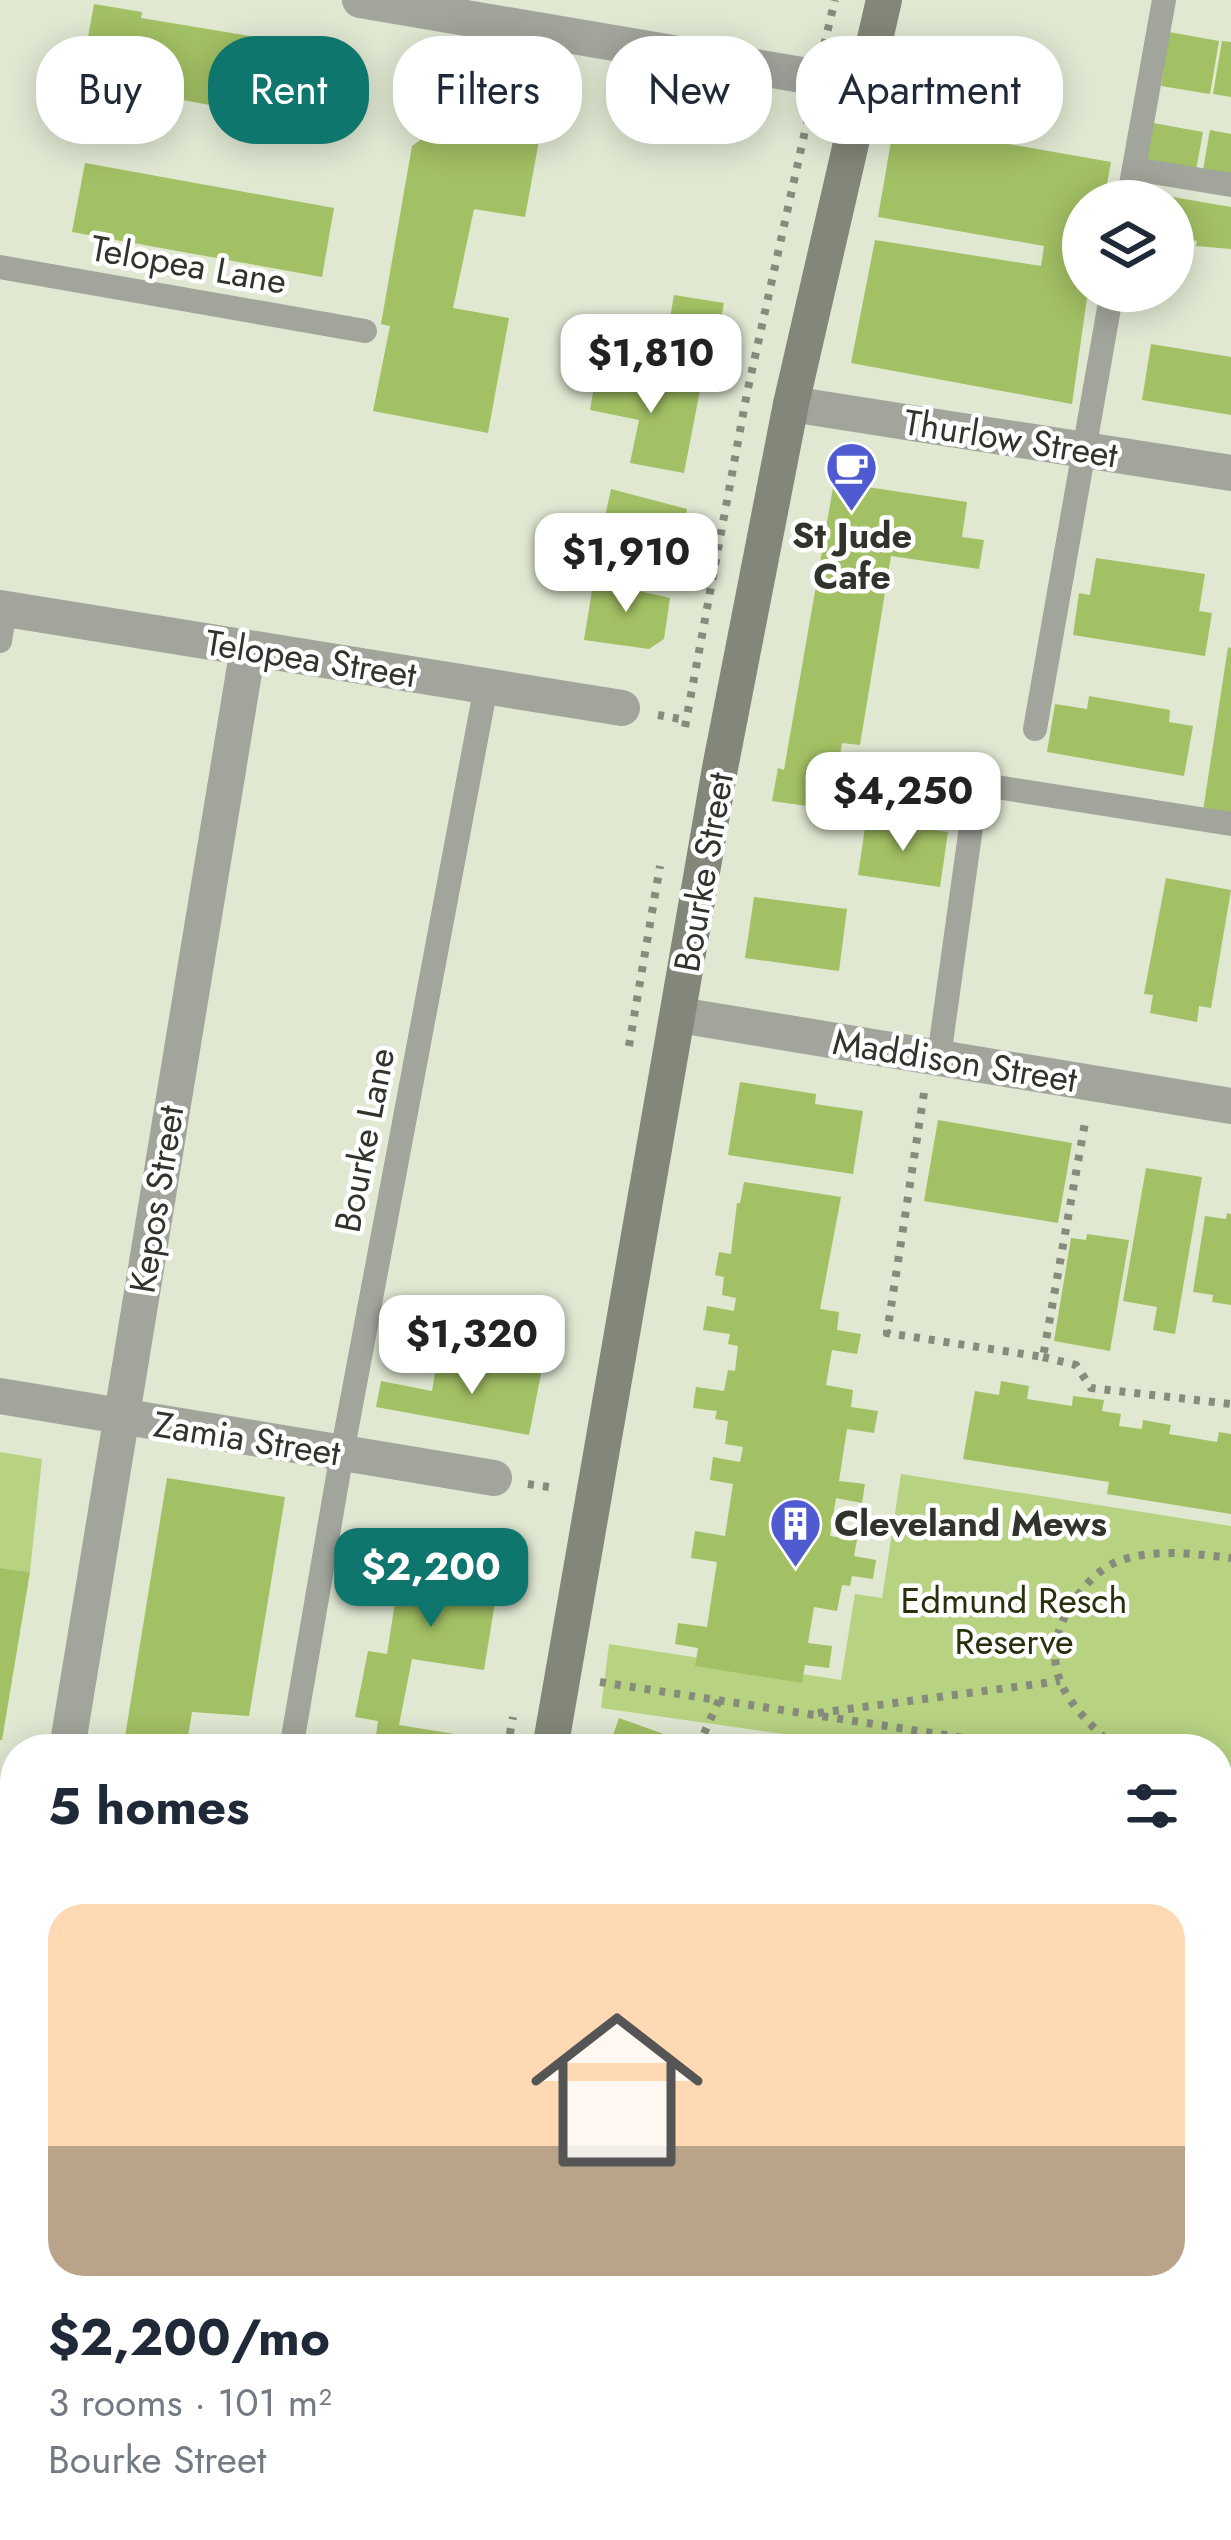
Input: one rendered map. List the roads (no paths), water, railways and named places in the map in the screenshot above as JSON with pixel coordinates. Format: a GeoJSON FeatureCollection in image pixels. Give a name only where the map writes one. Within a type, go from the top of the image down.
{"type":"FeatureCollection","features":[{"type":"Feature","properties":{"kind":"street"},"geometry":{"type":"LineString","coordinates":[[360,0],[796,76]]}},
{"type":"Feature","properties":{"kind":"street","name":"Bourke Street"},"geometry":{"type":"LineString","coordinates":[[877,36],[884,0]]}},
{"type":"Feature","properties":{"kind":"street","name":"Bourke Street"},"geometry":{"type":"LineString","coordinates":[[553,1734],[720,768],[790,404],[853,144]]}},
{"type":"Feature","properties":{"kind":"street","name":"Thurlow Street"},"geometry":{"type":"LineString","coordinates":[[790,404],[1231,473]]}},
{"type":"Feature","properties":{"kind":"street","name":"Telopea Street"},"geometry":{"type":"LineString","coordinates":[[2,619],[248,649],[622,708]]}},
{"type":"Feature","properties":{"kind":"street","name":"Kepos Street"},"geometry":{"type":"LineString","coordinates":[[69,1734],[248,649]]}},
{"type":"Feature","properties":{"kind":"street","name":"Maddison Street"},"geometry":{"type":"LineString","coordinates":[[679,1015],[1231,1106]]}},
{"type":"Feature","properties":{"kind":"street","name":"Zamia Street"},"geometry":{"type":"LineString","coordinates":[[0,1396],[494,1478]]}},
{"type":"Feature","properties":{"kind":"lane"},"geometry":{"type":"LineString","coordinates":[[1132,180],[1164,0]]}},
{"type":"Feature","properties":{"kind":"lane"},"geometry":{"type":"LineString","coordinates":[[1134,169],[1231,185]]}},
{"type":"Feature","properties":{"kind":"lane","name":"Telopea Lane"},"geometry":{"type":"LineString","coordinates":[[0,267],[365,331]]}},
{"type":"Feature","properties":{"kind":"lane"},"geometry":{"type":"LineString","coordinates":[[1035,729],[1108,312]]}},
{"type":"Feature","properties":{"kind":"lane","name":"Bourke Lane"},"geometry":{"type":"LineString","coordinates":[[294,1734],[486,686]]}},
{"type":"Feature","properties":{"kind":"lane"},"geometry":{"type":"LineString","coordinates":[[934,1057],[977,784],[1231,824]]}},
{"type":"Feature","properties":{"kind":"place","name":"St Jude Cafe"},"geometry":{"type":"Point","coordinates":[852,513]}},
{"type":"Feature","properties":{"kind":"place","name":"Cleveland Mews"},"geometry":{"type":"Point","coordinates":[795,1569]}},
{"type":"Feature","properties":{"kind":"park label","name":"Edmund Resch Reserve"},"geometry":{"type":"Point","coordinates":[1014,1620]}}]}
